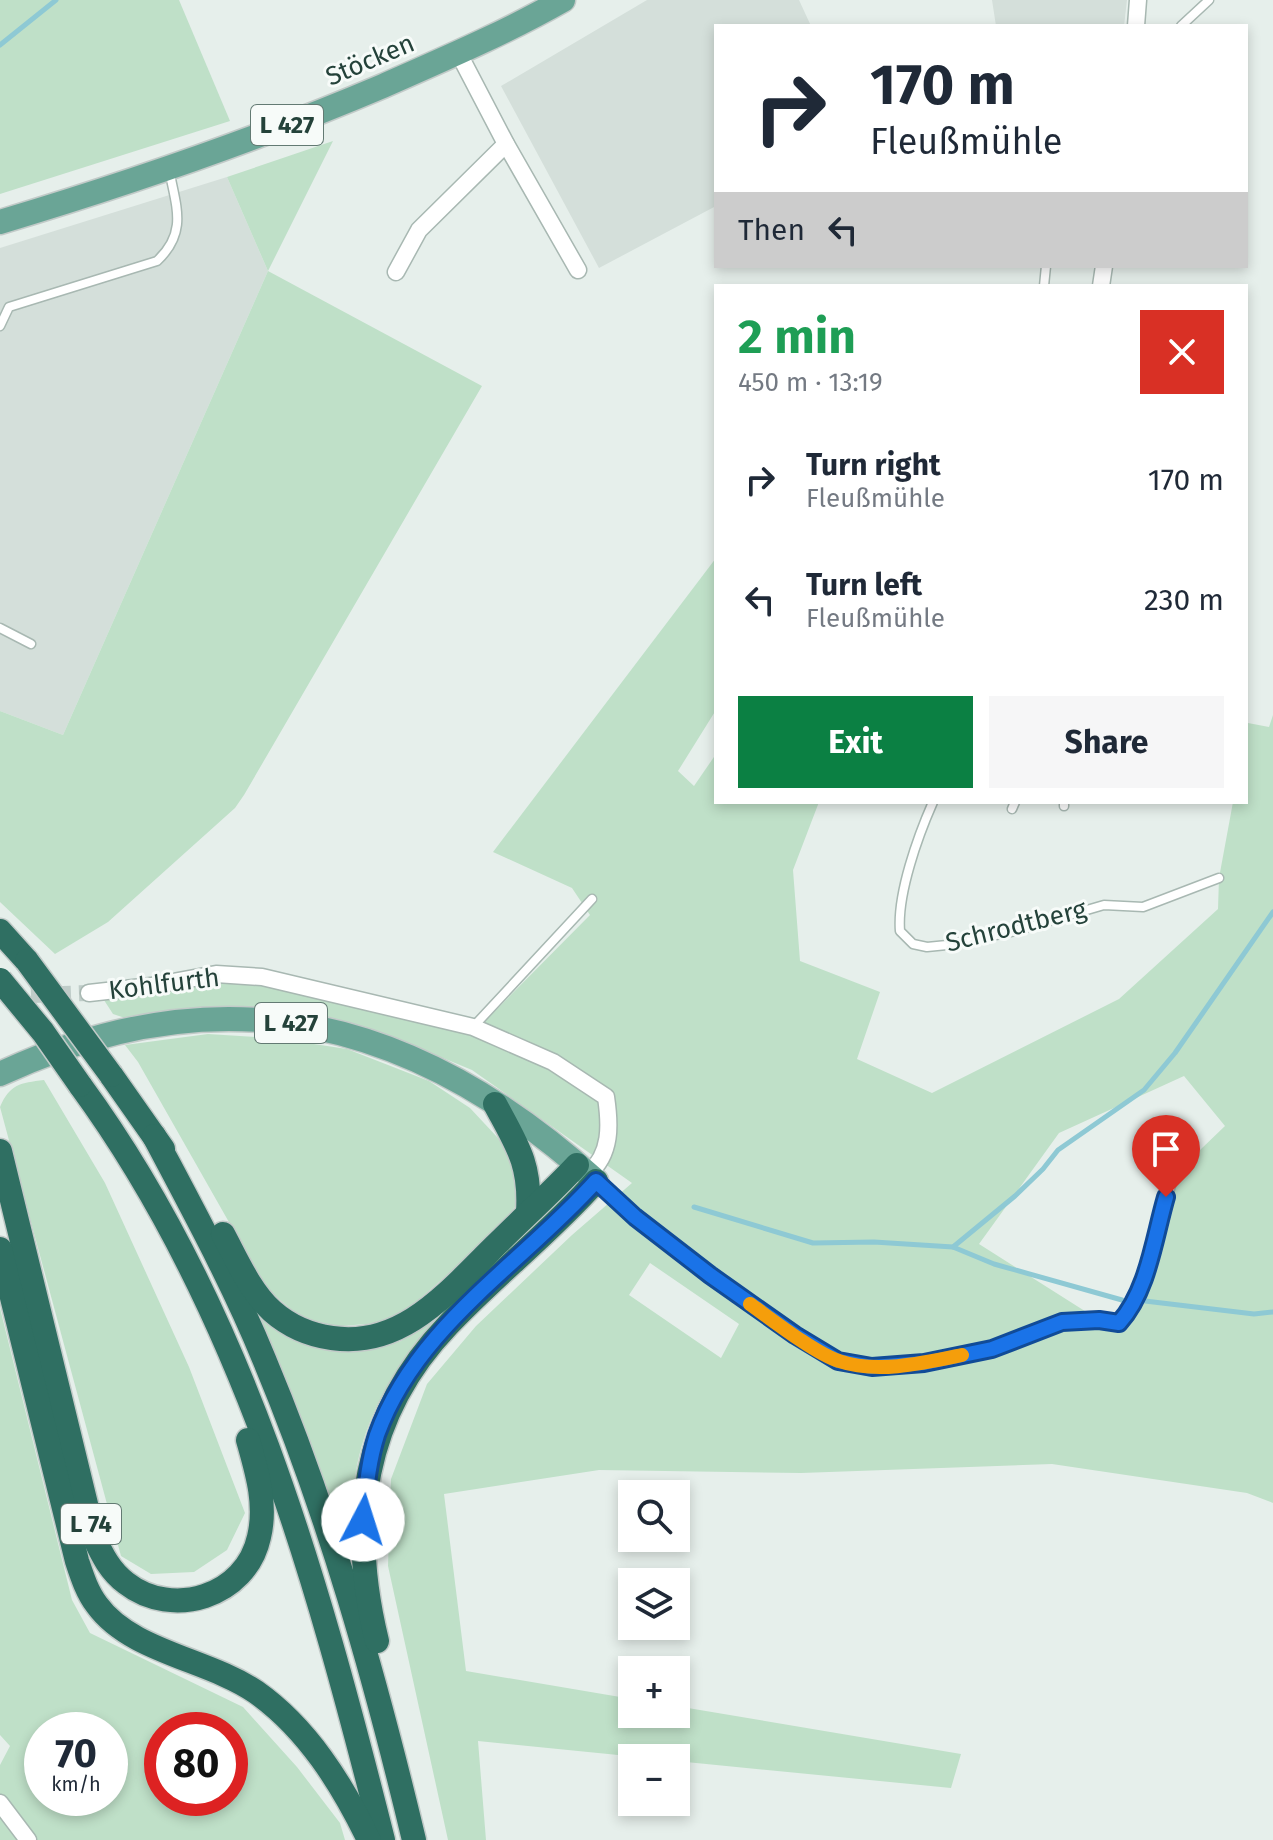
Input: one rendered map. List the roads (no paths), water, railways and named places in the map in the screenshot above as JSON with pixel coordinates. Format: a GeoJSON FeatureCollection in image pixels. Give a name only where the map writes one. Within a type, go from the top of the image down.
{"type":"FeatureCollection","features":[{"type":"Feature","properties":{"kind":"highway"},"geometry":{"type":"LineString","coordinates":[[0,931],[27,961],[111,1075],[216,1223],[249,1281],[270,1309],[295,1326],[321,1336],[361,1340],[400,1329],[432,1306],[528,1212],[587,1173]]}},
{"type":"Feature","properties":{"kind":"highway","name":"L 74"},"geometry":{"type":"LineString","coordinates":[[0,980],[43,1032],[129,1157],[177,1241],[247,1393],[326,1626],[383,1840]]}},
{"type":"Feature","properties":{"kind":"highway"},"geometry":{"type":"LineString","coordinates":[[495,1104],[523,1155],[529,1185],[528,1212]]}},
{"type":"Feature","properties":{"kind":"highway"},"geometry":{"type":"LineString","coordinates":[[154,1136],[224,1271],[264,1357],[289,1422],[355,1618],[414,1840]]}},
{"type":"Feature","properties":{"kind":"highway","name":"L 74"},"geometry":{"type":"LineString","coordinates":[[0,1151],[94,1537],[108,1565],[129,1585],[164,1600],[189,1600],[228,1585],[241,1574],[252,1557],[260,1537],[262,1502],[248,1440],[247,1393]]}},
{"type":"Feature","properties":{"kind":"highway"},"geometry":{"type":"LineString","coordinates":[[392,1754],[387,1681],[371,1614],[364,1554],[366,1490],[377,1437],[389,1405],[425,1351],[587,1173]]}},
{"type":"Feature","properties":{"kind":"highway","name":"L 74"},"geometry":{"type":"LineString","coordinates":[[0,1249],[77,1561],[97,1605],[108,1618],[135,1636],[229,1676],[278,1709],[320,1755],[369,1840]]}},
{"type":"Feature","properties":{"kind":"main road","name":"Stöcken"},"geometry":{"type":"LineString","coordinates":[[0,222],[169,169],[327,109],[459,54],[563,0]]}},
{"type":"Feature","properties":{"kind":"main road","name":"L 427"},"geometry":{"type":"LineString","coordinates":[[0,1074],[71,1044],[127,1030],[193,1021],[258,1020],[334,1030],[387,1046],[434,1067],[495,1104],[587,1173]]}},
{"type":"Feature","properties":{"kind":"street"},"geometry":{"type":"LineString","coordinates":[[1136,24],[1138,0]]}},
{"type":"Feature","properties":{"kind":"street"},"geometry":{"type":"LineString","coordinates":[[459,54],[578,270]]}},
{"type":"Feature","properties":{"kind":"street"},"geometry":{"type":"LineString","coordinates":[[396,272],[419,230],[506,144]]}},
{"type":"Feature","properties":{"kind":"street","name":"Kohlfurth"},"geometry":{"type":"LineString","coordinates":[[89,993],[216,974],[262,977],[473,1027],[553,1062],[606,1097],[609,1117],[605,1152],[587,1173]]}},
{"type":"Feature","properties":{"kind":"street"},"geometry":{"type":"LineString","coordinates":[[0,1803],[28,1840]]}},
{"type":"Feature","properties":{"kind":"lane"},"geometry":{"type":"LineString","coordinates":[[1183,24],[1209,0]]}},
{"type":"Feature","properties":{"kind":"lane"},"geometry":{"type":"LineString","coordinates":[[0,326],[9,307],[157,261],[169,250],[178,230],[169,169]]}},
{"type":"Feature","properties":{"kind":"lane"},"geometry":{"type":"LineString","coordinates":[[0,628],[31,644]]}},
{"type":"Feature","properties":{"kind":"lane","name":"Schrodtberg"},"geometry":{"type":"LineString","coordinates":[[932,804],[913,855],[899,924],[900,931],[913,944],[927,947],[989,937],[1104,905],[1143,907],[1219,878]]}},
{"type":"Feature","properties":{"kind":"lane"},"geometry":{"type":"LineString","coordinates":[[473,1027],[592,899]]}},
{"type":"Feature","properties":{"kind":"lane"},"geometry":{"type":"LineString","coordinates":[[587,1173],[635,1217],[795,1335],[838,1361],[872,1367],[924,1363],[992,1349],[1062,1322],[1099,1320],[1119,1323],[1130,1310],[1140,1289],[1175,1174]]}},
{"type":"Feature","properties":{"kind":"waterway"},"geometry":{"type":"LineString","coordinates":[[0,45],[56,0]]}},
{"type":"Feature","properties":{"kind":"waterway"},"geometry":{"type":"LineString","coordinates":[[694,1207],[813,1243],[874,1242],[953,1247],[1015,1196],[1058,1150],[1144,1090],[1175,1053],[1273,912]]}},
{"type":"Feature","properties":{"kind":"waterway"},"geometry":{"type":"LineString","coordinates":[[953,1247],[994,1264],[1122,1300]]}},
{"type":"Feature","properties":{"kind":"waterway"},"geometry":{"type":"LineString","coordinates":[[1145,1301],[1254,1314],[1273,1312]]}},
{"type":"Feature","properties":{"kind":"tunnel"},"geometry":{"type":"LineString","coordinates":[[7,996],[89,993]]}}]}
